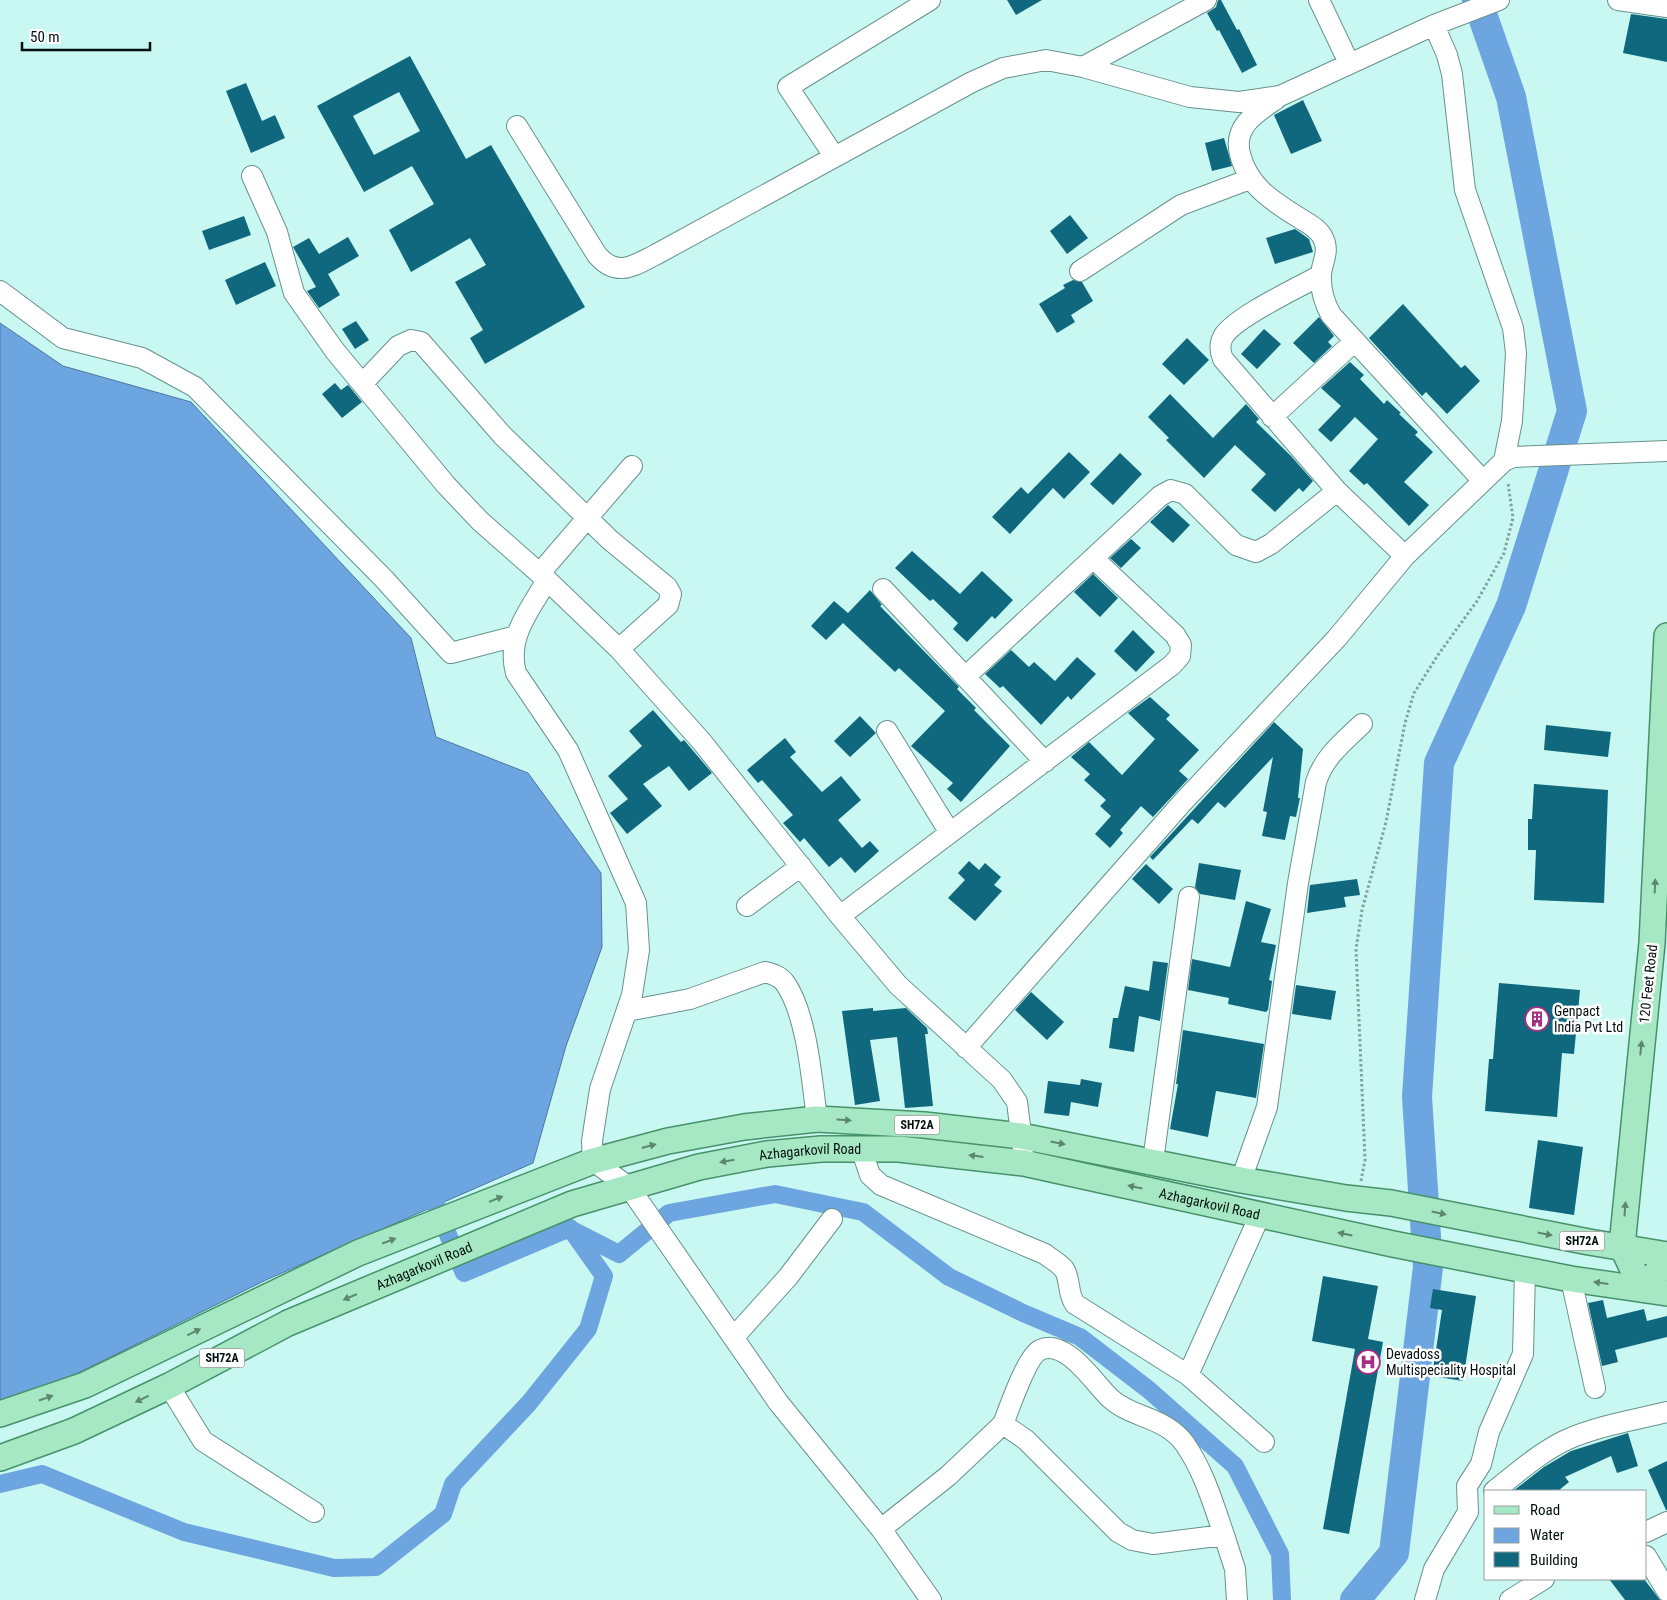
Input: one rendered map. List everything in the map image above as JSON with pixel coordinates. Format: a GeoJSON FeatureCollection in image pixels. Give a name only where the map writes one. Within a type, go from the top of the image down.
{"type":"FeatureCollection","features":[{"type":"Feature","properties":{"kind":"main road","name":"120 Feet Road"},"geometry":{"type":"LineString","coordinates":[[1622,1246],[1659,942],[1667,636]]}},
{"type":"Feature","properties":{"kind":"main road","name":"Azhagarkovil Road"},"geometry":{"type":"LineString","coordinates":[[0,1414],[85,1385],[358,1253],[593,1161],[668,1141],[744,1127],[817,1119],[924,1125],[1021,1136],[1241,1180],[1346,1198],[1391,1203],[1497,1225],[1667,1255]]}},
{"type":"Feature","properties":{"kind":"main road","name":"Azhagarkovil Road"},"geometry":{"type":"LineString","coordinates":[[0,1458],[74,1431],[168,1386],[288,1323],[572,1204],[699,1166],[767,1154],[861,1148],[963,1155],[1024,1163],[1260,1216],[1499,1264],[1525,1271],[1667,1293]]}},
{"type":"Feature","properties":{"kind":"main road"},"geometry":{"type":"LineString","coordinates":[[1622,1246],[1642,1289],[1667,1260]]}},
{"type":"Feature","properties":{"kind":"street"},"geometry":{"type":"LineString","coordinates":[[834,156],[788,87],[930,0]]}},
{"type":"Feature","properties":{"kind":"street"},"geometry":{"type":"LineString","coordinates":[[1083,66],[1206,0]]}},
{"type":"Feature","properties":{"kind":"street"},"geometry":{"type":"LineString","coordinates":[[1320,0],[1349,63]]}},
{"type":"Feature","properties":{"kind":"street"},"geometry":{"type":"LineString","coordinates":[[1483,481],[1331,315],[1323,301],[1321,275],[1327,249],[1323,237],[1314,227],[1269,199],[1250,179],[1243,164],[1238,145],[1243,126],[1252,115],[1280,96],[1439,23],[1499,0]]}},
{"type":"Feature","properties":{"kind":"street"},"geometry":{"type":"LineString","coordinates":[[1618,0],[1667,7]]}},
{"type":"Feature","properties":{"kind":"street"},"geometry":{"type":"LineString","coordinates":[[1439,23],[1452,74],[1465,190],[1513,328],[1516,353],[1509,459]]}},
{"type":"Feature","properties":{"kind":"street"},"geometry":{"type":"LineString","coordinates":[[517,126],[597,255],[605,264],[616,269],[631,266],[655,255],[834,156],[972,82],[1003,68],[1046,60],[1083,66],[1190,98],[1239,102],[1280,96]]}},
{"type":"Feature","properties":{"kind":"street"},"geometry":{"type":"LineString","coordinates":[[252,176],[277,232],[294,294],[335,351],[364,383],[446,485],[480,521],[544,576],[619,649],[702,742],[840,916],[898,985],[1002,1080],[1017,1102],[1024,1163]]}},
{"type":"Feature","properties":{"kind":"street"},"geometry":{"type":"LineString","coordinates":[[1080,271],[1181,205],[1250,179]]}},
{"type":"Feature","properties":{"kind":"street"},"geometry":{"type":"LineString","coordinates":[[1321,275],[1236,324],[1223,337],[1219,351],[1223,359],[1336,491],[1405,556]]}},
{"type":"Feature","properties":{"kind":"street"},"geometry":{"type":"LineString","coordinates":[[0,291],[63,338],[142,358],[195,387],[344,537],[451,653],[516,636]]}},
{"type":"Feature","properties":{"kind":"street"},"geometry":{"type":"LineString","coordinates":[[364,383],[398,346],[411,340],[421,342],[502,435],[626,555],[667,587],[671,594],[668,605],[619,649]]}},
{"type":"Feature","properties":{"kind":"street"},"geometry":{"type":"LineString","coordinates":[[1272,417],[1355,341]]}},
{"type":"Feature","properties":{"kind":"street"},"geometry":{"type":"LineString","coordinates":[[966,1048],[1181,804],[1337,638],[1405,556],[1483,481],[1509,459],[1667,451]]}},
{"type":"Feature","properties":{"kind":"street"},"geometry":{"type":"LineString","coordinates":[[632,466],[587,518],[544,576],[516,636],[512,649],[516,673],[568,750],[636,903],[639,950],[632,995],[600,1089],[592,1141],[593,1161],[629,1187],[778,1402],[880,1529],[925,1598]]}},
{"type":"Feature","properties":{"kind":"street"},"geometry":{"type":"LineString","coordinates":[[965,677],[1160,496],[1171,490],[1185,494],[1236,546],[1256,552],[1272,544],[1336,491]]}},
{"type":"Feature","properties":{"kind":"street"},"geometry":{"type":"LineString","coordinates":[[840,916],[1172,665],[1180,656],[1181,645],[1175,635],[1093,558]]}},
{"type":"Feature","properties":{"kind":"street"},"geometry":{"type":"LineString","coordinates":[[883,589],[1045,762]]}},
{"type":"Feature","properties":{"kind":"street"},"geometry":{"type":"LineString","coordinates":[[1241,1180],[1267,1107],[1298,883],[1316,782],[1321,768],[1332,752],[1362,724]]}},
{"type":"Feature","properties":{"kind":"street"},"geometry":{"type":"LineString","coordinates":[[887,731],[950,833]]}},
{"type":"Feature","properties":{"kind":"street"},"geometry":{"type":"LineString","coordinates":[[746,906],[801,866]]}},
{"type":"Feature","properties":{"kind":"street"},"geometry":{"type":"LineString","coordinates":[[1153,1161],[1189,896]]}},
{"type":"Feature","properties":{"kind":"street"},"geometry":{"type":"LineString","coordinates":[[627,1011],[690,999],[765,972],[774,974],[785,983],[806,1037],[817,1119]]}},
{"type":"Feature","properties":{"kind":"street"},"geometry":{"type":"LineString","coordinates":[[861,1148],[870,1175],[874,1181],[1045,1254],[1065,1271],[1068,1291],[1075,1304],[1188,1375],[1264,1442]]}},
{"type":"Feature","properties":{"kind":"street"},"geometry":{"type":"LineString","coordinates":[[1188,1375],[1260,1216]]}},
{"type":"Feature","properties":{"kind":"street"},"geometry":{"type":"LineString","coordinates":[[734,1337],[788,1277],[832,1219]]}},
{"type":"Feature","properties":{"kind":"street"},"geometry":{"type":"LineString","coordinates":[[1468,1512],[1467,1486],[1481,1464],[1489,1432],[1522,1354],[1525,1271]]}},
{"type":"Feature","properties":{"kind":"street"},"geometry":{"type":"LineString","coordinates":[[1571,1279],[1595,1388]]}},
{"type":"Feature","properties":{"kind":"street"},"geometry":{"type":"LineString","coordinates":[[880,1529],[948,1476],[1003,1424],[1025,1370],[1034,1356],[1040,1350],[1054,1348],[1080,1364],[1112,1400],[1170,1429],[1184,1443],[1205,1480],[1224,1535],[1235,1569],[1238,1600]]}},
{"type":"Feature","properties":{"kind":"street"},"geometry":{"type":"LineString","coordinates":[[168,1386],[203,1441],[314,1512]]}},
{"type":"Feature","properties":{"kind":"street"},"geometry":{"type":"LineString","coordinates":[[1495,1490],[1532,1460],[1566,1440],[1599,1429],[1667,1412]]}},
{"type":"Feature","properties":{"kind":"street"},"geometry":{"type":"LineString","coordinates":[[1003,1424],[1026,1440],[1118,1532],[1132,1540],[1153,1544],[1224,1535]]}},
{"type":"Feature","properties":{"kind":"street"},"geometry":{"type":"LineString","coordinates":[[1425,1600],[1434,1569],[1468,1512],[1484,1500]]}},
{"type":"Feature","properties":{"kind":"street"},"geometry":{"type":"LineString","coordinates":[[1647,1532],[1667,1522]]}},
{"type":"Feature","properties":{"kind":"street"},"geometry":{"type":"LineString","coordinates":[[1647,1558],[1667,1591]]}},
{"type":"Feature","properties":{"kind":"street"},"geometry":{"type":"LineString","coordinates":[[1510,1600],[1542,1580]]}},
{"type":"Feature","properties":{"kind":"path"},"geometry":{"type":"LineString","coordinates":[[1346,1198],[1359,1186],[1365,1160],[1356,949],[1362,910],[1389,808],[1405,723],[1414,693],[1478,601],[1504,553],[1513,518],[1509,459]]}},
{"type":"Feature","properties":{"kind":"water"},"geometry":{"type":"Polygon","coordinates":[[[0,323],[63,366],[191,402],[411,638],[436,737],[528,773],[601,873],[602,947],[566,1046],[533,1163],[266,1280],[66,1379],[0,1403],[0,323]]]}},
{"type":"Feature","properties":{"kind":"building"},"geometry":{"type":"Polygon","coordinates":[[[1007,0],[1042,0],[1016,15],[1007,0]]]}},
{"type":"Feature","properties":{"kind":"building"},"geometry":{"type":"Polygon","coordinates":[[[1218,0],[1221,0],[1237,30],[1239,29],[1257,65],[1242,73],[1219,30],[1217,31],[1207,13],[1216,7],[1218,0]]]}},
{"type":"Feature","properties":{"kind":"building"},"geometry":{"type":"Polygon","coordinates":[[[1631,14],[1667,19],[1667,62],[1623,53],[1631,14]]]}},
{"type":"Feature","properties":{"kind":"building"},"geometry":{"type":"Polygon","coordinates":[[[410,56],[466,159],[491,145],[585,307],[485,364],[470,338],[483,330],[455,282],[486,265],[470,238],[411,272],[389,230],[434,204],[412,166],[364,192],[317,106],[410,56]],[[399,92],[353,116],[374,155],[420,131],[399,92]]]}},
{"type":"Feature","properties":{"kind":"building"},"geometry":{"type":"Polygon","coordinates":[[[246,83],[262,121],[275,115],[285,138],[251,153],[226,91],[246,83]]]}},
{"type":"Feature","properties":{"kind":"building"},"geometry":{"type":"Polygon","coordinates":[[[1303,100],[1322,141],[1291,154],[1274,115],[1303,100]]]}},
{"type":"Feature","properties":{"kind":"building"},"geometry":{"type":"Polygon","coordinates":[[[1224,138],[1232,166],[1212,171],[1205,143],[1224,138]]]}},
{"type":"Feature","properties":{"kind":"building"},"geometry":{"type":"Polygon","coordinates":[[[1070,215],[1088,238],[1067,254],[1050,231],[1070,215]]]}},
{"type":"Feature","properties":{"kind":"building"},"geometry":{"type":"Polygon","coordinates":[[[244,216],[251,235],[209,250],[202,231],[244,216]]]}},
{"type":"Feature","properties":{"kind":"building"},"geometry":{"type":"Polygon","coordinates":[[[1295,229],[1309,239],[1313,252],[1275,264],[1266,238],[1295,229]]]}},
{"type":"Feature","properties":{"kind":"building"},"geometry":{"type":"Polygon","coordinates":[[[348,237],[359,256],[328,274],[340,295],[319,308],[307,291],[316,287],[293,247],[309,238],[319,254],[348,237]]]}},
{"type":"Feature","properties":{"kind":"building"},"geometry":{"type":"Polygon","coordinates":[[[265,262],[276,286],[236,305],[225,280],[265,262]]]}},
{"type":"Feature","properties":{"kind":"building"},"geometry":{"type":"Polygon","coordinates":[[[1073,280],[1082,282],[1093,301],[1071,315],[1075,322],[1057,333],[1039,304],[1065,288],[1063,285],[1073,280]]]}},
{"type":"Feature","properties":{"kind":"building"},"geometry":{"type":"Polygon","coordinates":[[[1403,304],[1461,368],[1465,365],[1480,381],[1447,414],[1426,392],[1422,396],[1369,338],[1403,304]]]}},
{"type":"Feature","properties":{"kind":"building"},"geometry":{"type":"Polygon","coordinates":[[[1319,317],[1334,336],[1328,342],[1332,346],[1314,363],[1293,343],[1319,317]]]}},
{"type":"Feature","properties":{"kind":"building"},"geometry":{"type":"Polygon","coordinates":[[[356,321],[369,340],[355,349],[342,329],[356,321]]]}},
{"type":"Feature","properties":{"kind":"building"},"geometry":{"type":"Polygon","coordinates":[[[1264,329],[1281,344],[1257,369],[1241,354],[1264,329]]]}},
{"type":"Feature","properties":{"kind":"building"},"geometry":{"type":"Polygon","coordinates":[[[1187,338],[1209,360],[1184,385],[1162,364],[1187,338]]]}},
{"type":"Feature","properties":{"kind":"building"},"geometry":{"type":"Polygon","coordinates":[[[1350,362],[1364,375],[1360,379],[1384,404],[1387,400],[1401,413],[1399,414],[1418,432],[1415,435],[1433,452],[1404,482],[1429,505],[1409,526],[1367,483],[1364,485],[1349,471],[1378,439],[1355,417],[1331,442],[1318,430],[1341,406],[1321,388],[1350,362]]]}},
{"type":"Feature","properties":{"kind":"building"},"geometry":{"type":"Polygon","coordinates":[[[335,383],[341,390],[348,385],[362,402],[342,418],[322,394],[335,383]]]}},
{"type":"Feature","properties":{"kind":"building"},"geometry":{"type":"Polygon","coordinates":[[[1170,394],[1213,438],[1246,404],[1259,419],[1256,422],[1291,456],[1313,481],[1303,492],[1299,488],[1275,512],[1251,490],[1266,474],[1235,445],[1204,478],[1166,440],[1169,438],[1148,417],[1170,394]]]}},
{"type":"Feature","properties":{"kind":"building"},"geometry":{"type":"Polygon","coordinates":[[[1069,452],[1090,472],[1064,499],[1053,488],[1010,534],[992,517],[1021,487],[1028,494],[1069,452]]]}},
{"type":"Feature","properties":{"kind":"building"},"geometry":{"type":"Polygon","coordinates":[[[1120,453],[1142,474],[1113,505],[1090,484],[1120,453]]]}},
{"type":"Feature","properties":{"kind":"building"},"geometry":{"type":"Polygon","coordinates":[[[1168,505],[1190,525],[1173,543],[1150,522],[1168,505]]]}},
{"type":"Feature","properties":{"kind":"building"},"geometry":{"type":"Polygon","coordinates":[[[1131,539],[1141,548],[1121,568],[1110,558],[1131,539]]]}},
{"type":"Feature","properties":{"kind":"building"},"geometry":{"type":"Polygon","coordinates":[[[912,551],[960,594],[982,571],[1013,600],[995,619],[992,616],[967,642],[953,629],[958,623],[933,599],[930,601],[895,568],[912,551]]]}},
{"type":"Feature","properties":{"kind":"building"},"geometry":{"type":"Polygon","coordinates":[[[1093,574],[1118,598],[1100,617],[1074,592],[1093,574]]]}},
{"type":"Feature","properties":{"kind":"building"},"geometry":{"type":"Polygon","coordinates":[[[870,590],[882,605],[880,606],[959,687],[957,689],[976,708],[974,710],[1010,746],[961,802],[947,789],[953,783],[911,746],[945,711],[899,668],[895,672],[843,623],[826,640],[811,626],[834,601],[848,613],[870,590]]]}},
{"type":"Feature","properties":{"kind":"building"},"geometry":{"type":"Polygon","coordinates":[[[1133,630],[1155,652],[1136,672],[1114,651],[1133,630]]]}},
{"type":"Feature","properties":{"kind":"building"},"geometry":{"type":"Polygon","coordinates":[[[1011,650],[1029,667],[1034,662],[1055,681],[1077,657],[1096,674],[1071,700],[1068,696],[1041,725],[1003,686],[1000,688],[985,674],[1011,650]]]}},
{"type":"Feature","properties":{"kind":"building"},"geometry":{"type":"Polygon","coordinates":[[[1150,697],[1170,715],[1166,719],[1199,750],[1179,771],[1188,779],[1153,817],[1141,806],[1120,830],[1123,833],[1110,848],[1095,834],[1111,816],[1100,806],[1106,800],[1084,780],[1090,774],[1071,757],[1089,742],[1122,775],[1155,739],[1128,713],[1150,697]]]}},
{"type":"Feature","properties":{"kind":"building"},"geometry":{"type":"Polygon","coordinates":[[[653,710],[681,742],[684,740],[712,773],[689,791],[669,766],[643,784],[662,806],[627,834],[610,813],[628,799],[608,776],[642,746],[629,731],[653,710]]]}},
{"type":"Feature","properties":{"kind":"building"},"geometry":{"type":"Polygon","coordinates":[[[860,716],[876,733],[850,757],[834,741],[860,716]]]}},
{"type":"Feature","properties":{"kind":"building"},"geometry":{"type":"Polygon","coordinates":[[[1274,722],[1303,749],[1298,798],[1300,798],[1296,817],[1290,816],[1285,840],[1262,836],[1267,812],[1263,811],[1273,757],[1225,808],[1218,802],[1198,824],[1192,819],[1153,860],[1150,857],[1274,722]]]}},
{"type":"Feature","properties":{"kind":"building"},"geometry":{"type":"Polygon","coordinates":[[[1546,725],[1611,732],[1608,757],[1544,750],[1546,725]]]}},
{"type":"Feature","properties":{"kind":"building"},"geometry":{"type":"Polygon","coordinates":[[[785,738],[796,752],[790,757],[822,792],[841,776],[861,800],[838,820],[862,848],[870,841],[879,851],[855,873],[841,857],[829,867],[804,838],[800,842],[783,823],[793,815],[762,780],[758,783],[747,770],[785,738]]]}},
{"type":"Feature","properties":{"kind":"building"},"geometry":{"type":"Polygon","coordinates":[[[1534,784],[1608,790],[1604,903],[1534,900],[1536,850],[1528,850],[1528,819],[1532,819],[1534,784]]]}},
{"type":"Feature","properties":{"kind":"building"},"geometry":{"type":"Polygon","coordinates":[[[969,861],[979,870],[985,863],[1001,877],[994,885],[1002,891],[975,921],[948,898],[965,880],[958,873],[969,861]]]}},
{"type":"Feature","properties":{"kind":"building"},"geometry":{"type":"Polygon","coordinates":[[[1199,863],[1241,870],[1235,900],[1200,894],[1195,887],[1199,863]]]}},
{"type":"Feature","properties":{"kind":"building"},"geometry":{"type":"Polygon","coordinates":[[[1146,864],[1173,889],[1159,904],[1132,879],[1146,864]]]}},
{"type":"Feature","properties":{"kind":"building"},"geometry":{"type":"Polygon","coordinates":[[[1357,879],[1360,895],[1344,897],[1346,907],[1307,913],[1310,885],[1357,879]]]}},
{"type":"Feature","properties":{"kind":"building"},"geometry":{"type":"Polygon","coordinates":[[[1246,901],[1271,909],[1261,942],[1276,945],[1269,980],[1272,981],[1268,1010],[1266,1012],[1228,1004],[1229,998],[1188,990],[1192,959],[1230,967],[1246,901]]]}},
{"type":"Feature","properties":{"kind":"building"},"geometry":{"type":"Polygon","coordinates":[[[1153,961],[1168,963],[1160,1021],[1139,1016],[1134,1052],[1109,1048],[1113,1018],[1118,1018],[1125,986],[1149,991],[1153,961]]]}},
{"type":"Feature","properties":{"kind":"building"},"geometry":{"type":"Polygon","coordinates":[[[1499,983],[1580,990],[1574,1054],[1562,1053],[1557,1117],[1485,1111],[1489,1059],[1493,1059],[1499,983]]]}},
{"type":"Feature","properties":{"kind":"building"},"geometry":{"type":"Polygon","coordinates":[[[1296,985],[1336,991],[1331,1020],[1292,1014],[1296,985]]]}},
{"type":"Feature","properties":{"kind":"building"},"geometry":{"type":"Polygon","coordinates":[[[1031,992],[1064,1022],[1047,1040],[1015,1010],[1031,992]]]}},
{"type":"Feature","properties":{"kind":"building"},"geometry":{"type":"Polygon","coordinates":[[[873,1008],[873,1011],[906,1008],[927,1028],[928,1034],[925,1034],[933,1106],[905,1108],[897,1037],[870,1040],[880,1101],[855,1105],[842,1011],[873,1008]]]}},
{"type":"Feature","properties":{"kind":"building"},"geometry":{"type":"Polygon","coordinates":[[[1183,1030],[1264,1044],[1256,1098],[1216,1091],[1208,1137],[1170,1129],[1178,1084],[1176,1084],[1183,1030]]]}},
{"type":"Feature","properties":{"kind":"building"},"geometry":{"type":"Polygon","coordinates":[[[1081,1079],[1102,1083],[1098,1107],[1071,1102],[1069,1116],[1044,1113],[1048,1081],[1080,1085],[1081,1079]]]}},
{"type":"Feature","properties":{"kind":"building"},"geometry":{"type":"Polygon","coordinates":[[[1538,1140],[1583,1147],[1574,1215],[1529,1208],[1538,1140]]]}},
{"type":"Feature","properties":{"kind":"building"},"geometry":{"type":"Polygon","coordinates":[[[1323,1276],[1378,1286],[1368,1339],[1383,1342],[1349,1534],[1323,1529],[1355,1349],[1312,1341],[1323,1276]]]}},
{"type":"Feature","properties":{"kind":"building"},"geometry":{"type":"Polygon","coordinates":[[[1433,1289],[1476,1296],[1463,1381],[1432,1376],[1442,1310],[1430,1308],[1433,1289]]]}},
{"type":"Feature","properties":{"kind":"building"},"geometry":{"type":"Polygon","coordinates":[[[1603,1300],[1607,1318],[1644,1309],[1647,1321],[1667,1316],[1667,1337],[1615,1350],[1618,1362],[1602,1366],[1588,1303],[1603,1300]]]}},
{"type":"Feature","properties":{"kind":"building"},"geometry":{"type":"Polygon","coordinates":[[[1628,1433],[1638,1466],[1617,1473],[1611,1456],[1565,1477],[1569,1482],[1559,1490],[1514,1490],[1544,1467],[1571,1451],[1628,1433]]]}},
{"type":"Feature","properties":{"kind":"building"},"geometry":{"type":"Polygon","coordinates":[[[1667,1461],[1667,1510],[1666,1510],[1648,1470],[1667,1461]]]}},
{"type":"Feature","properties":{"kind":"building"},"geometry":{"type":"Polygon","coordinates":[[[1610,1580],[1645,1580],[1660,1600],[1625,1600],[1610,1580]]]}},
{"type":"Feature","properties":{"kind":"waterway"},"geometry":{"type":"LineString","coordinates":[[1355,1600],[1394,1553],[1428,1267],[1417,1097],[1439,763],[1511,606],[1572,411],[1511,97],[1477,0]]}},
{"type":"Feature","properties":{"kind":"waterway"},"geometry":{"type":"LineString","coordinates":[[0,1484],[42,1474],[184,1532],[334,1568],[376,1567],[443,1514],[453,1484],[529,1403],[588,1329],[604,1276],[570,1228],[464,1273],[436,1206],[438,1184]]}},
{"type":"Feature","properties":{"kind":"waterway"},"geometry":{"type":"LineString","coordinates":[[574,1231],[619,1254],[669,1213],[775,1194],[863,1212],[949,1277],[1023,1313],[1080,1337],[1149,1390],[1235,1466],[1280,1554],[1282,1600]]}},
{"type":"Feature","properties":{"kind":"place","name":"Genpact India Pvt Ltd"},"geometry":{"type":"Point","coordinates":[1537,1019]}},
{"type":"Feature","properties":{"kind":"place","name":"Devadoss Multispeciality Hospital"},"geometry":{"type":"Point","coordinates":[1368,1362]}}]}
